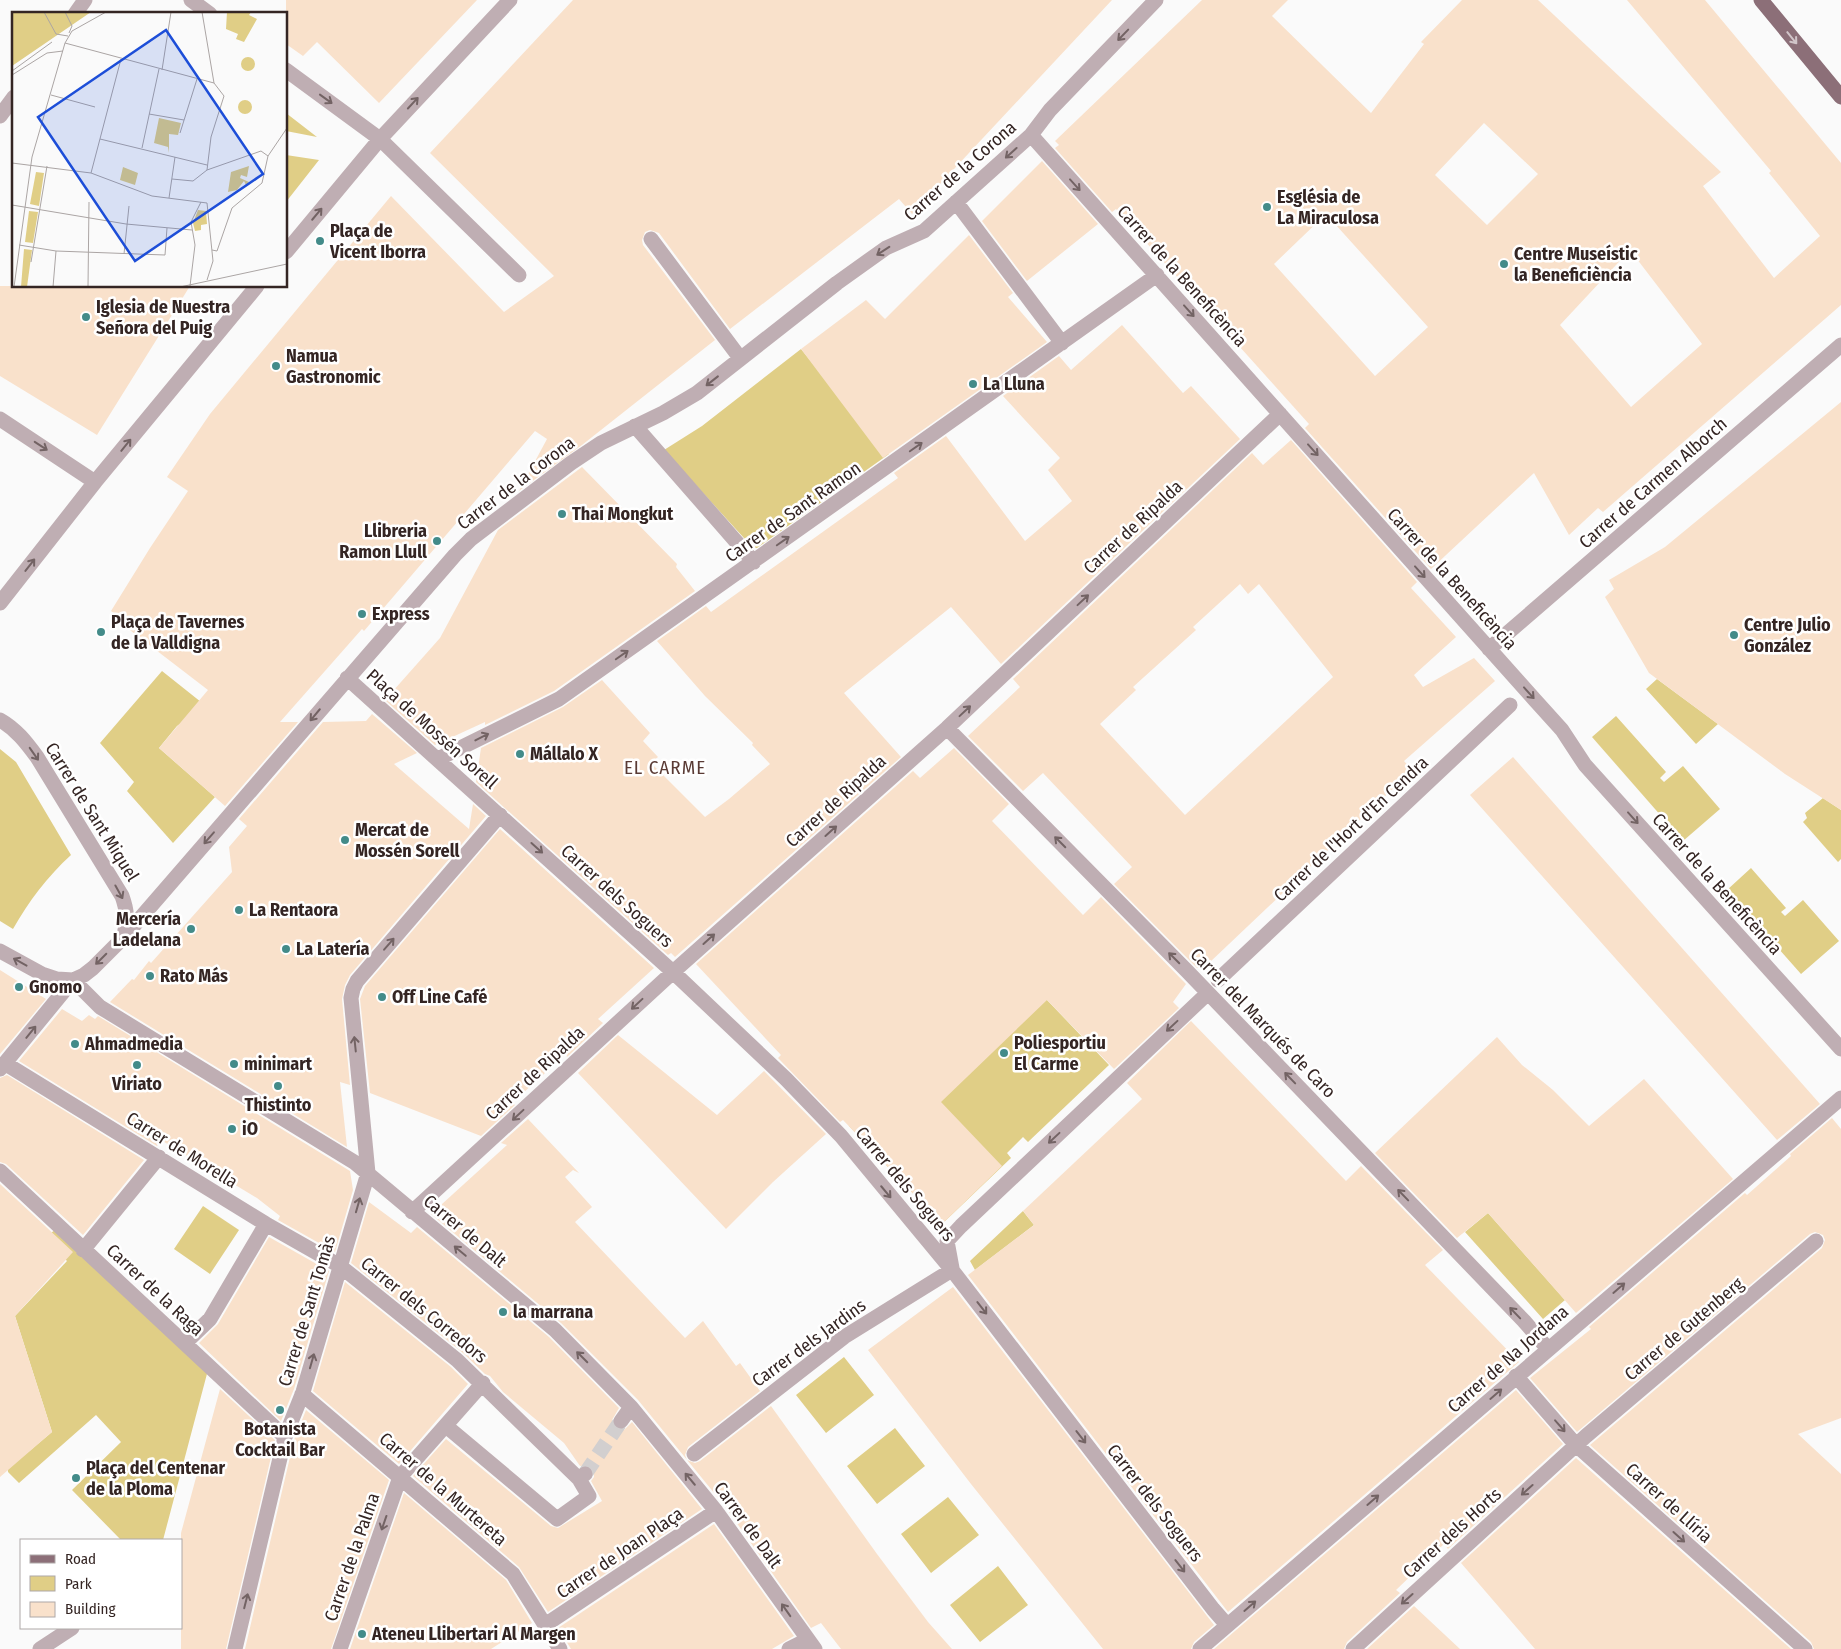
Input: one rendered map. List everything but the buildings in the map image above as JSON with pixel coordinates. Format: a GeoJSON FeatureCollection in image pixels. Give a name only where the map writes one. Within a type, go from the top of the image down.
{"type":"FeatureCollection","features":[{"type":"Feature","properties":{"kind":"main road"},"geometry":{"type":"LineString","coordinates":[[1761,0],[1841,98]]}},
{"type":"Feature","properties":{"kind":"street"},"geometry":{"type":"LineString","coordinates":[[76,12],[85,0]]}},
{"type":"Feature","properties":{"kind":"street"},"geometry":{"type":"LineString","coordinates":[[191,0],[207,12]]}},
{"type":"Feature","properties":{"kind":"street"},"geometry":{"type":"LineString","coordinates":[[288,250],[380,139],[510,0]]}},
{"type":"Feature","properties":{"kind":"street","name":"Carrer de la Corona"},"geometry":{"type":"LineString","coordinates":[[347,678],[471,539],[571,463],[601,443],[663,413],[697,393],[740,358],[886,248],[924,231],[1031,136],[1050,110],[1156,0]]}},
{"type":"Feature","properties":{"kind":"street"},"geometry":{"type":"LineString","coordinates":[[288,71],[380,139],[518,274]]}},
{"type":"Feature","properties":{"kind":"street"},"geometry":{"type":"LineString","coordinates":[[0,116],[12,100]]}},
{"type":"Feature","properties":{"kind":"street","name":"Carrer de la Beneficència"},"geometry":{"type":"LineString","coordinates":[[1031,136],[1562,730],[1585,765],[1841,1049]]}},
{"type":"Feature","properties":{"kind":"street"},"geometry":{"type":"LineString","coordinates":[[956,202],[1062,343]]}},
{"type":"Feature","properties":{"kind":"street"},"geometry":{"type":"LineString","coordinates":[[651,239],[740,358]]}},
{"type":"Feature","properties":{"kind":"street","name":"Carrer de Sant Ramon"},"geometry":{"type":"LineString","coordinates":[[438,759],[559,699],[1157,275]]}},
{"type":"Feature","properties":{"kind":"street"},"geometry":{"type":"LineString","coordinates":[[0,603],[96,482],[256,288]]}},
{"type":"Feature","properties":{"kind":"street","name":"Carrer de Carmen Alborch"},"geometry":{"type":"LineString","coordinates":[[1489,649],[1841,346]]}},
{"type":"Feature","properties":{"kind":"street","name":"Carrer de Ripalda"},"geometry":{"type":"LineString","coordinates":[[412,1212],[673,972],[947,728],[1280,414]]}},
{"type":"Feature","properties":{"kind":"street"},"geometry":{"type":"LineString","coordinates":[[0,419],[96,482]]}},
{"type":"Feature","properties":{"kind":"street"},"geometry":{"type":"LineString","coordinates":[[635,426],[754,562]]}},
{"type":"Feature","properties":{"kind":"street","name":"Plaça de Mossén Sorell"},"geometry":{"type":"LineString","coordinates":[[3,1067],[73,980],[93,968],[124,937],[347,678],[500,815],[357,981]]}},
{"type":"Feature","properties":{"kind":"street","name":"Carrer de l'Hort d'En Cendra"},"geometry":{"type":"LineString","coordinates":[[1218,980],[1510,705]]}},
{"type":"Feature","properties":{"kind":"street","name":"Carrer de Sant Miquel"},"geometry":{"type":"LineString","coordinates":[[0,720],[10,725],[24,739],[37,757],[122,896],[128,922],[124,937]]}},
{"type":"Feature","properties":{"kind":"street","name":"Carrer del Marqués de Caro"},"geometry":{"type":"LineString","coordinates":[[947,728],[1208,993],[1524,1321],[1548,1349]]}},
{"type":"Feature","properties":{"kind":"street","name":"Carrer dels Soguers"},"geometry":{"type":"LineString","coordinates":[[500,815],[673,972],[786,1079],[841,1136],[952,1270],[1227,1625]]}},
{"type":"Feature","properties":{"kind":"street"},"geometry":{"type":"LineString","coordinates":[[0,951],[42,974],[58,979],[73,980]]}},
{"type":"Feature","properties":{"kind":"street","name":"Carrer de Dalt"},"geometry":{"type":"LineString","coordinates":[[73,980],[100,1007],[354,1162],[555,1330],[631,1408],[716,1512],[811,1644]]}},
{"type":"Feature","properties":{"kind":"street","name":"Carrer de Sant Tomàs"},"geometry":{"type":"LineString","coordinates":[[235,1649],[285,1437],[302,1394],[368,1173],[351,998],[357,981]]}},
{"type":"Feature","properties":{"kind":"street"},"geometry":{"type":"LineString","coordinates":[[952,1270],[947,1241],[1208,993]]}},
{"type":"Feature","properties":{"kind":"street","name":"Carrer de Morella"},"geometry":{"type":"LineString","coordinates":[[3,1067],[159,1157],[266,1224],[340,1266]]}},
{"type":"Feature","properties":{"kind":"street","name":"Carrer de Na Jordana"},"geometry":{"type":"LineString","coordinates":[[1200,1649],[1841,1098]]}},
{"type":"Feature","properties":{"kind":"street"},"geometry":{"type":"LineString","coordinates":[[83,1250],[159,1157]]}},
{"type":"Feature","properties":{"kind":"street","name":"Carrer de la Raga"},"geometry":{"type":"LineString","coordinates":[[0,1171],[285,1437]]}},
{"type":"Feature","properties":{"kind":"street"},"geometry":{"type":"LineString","coordinates":[[185,1343],[210,1319],[266,1224]]}},
{"type":"Feature","properties":{"kind":"street","name":"Carrer de Gutenberg"},"geometry":{"type":"LineString","coordinates":[[1576,1445],[1816,1241]]}},
{"type":"Feature","properties":{"kind":"street","name":"Carrer dels Corredors"},"geometry":{"type":"LineString","coordinates":[[340,1266],[483,1383],[582,1476],[589,1496],[557,1519],[446,1426]]}},
{"type":"Feature","properties":{"kind":"street","name":"Carrer dels Jardins"},"geometry":{"type":"LineString","coordinates":[[694,1454],[844,1337],[952,1270]]}},
{"type":"Feature","properties":{"kind":"street","name":"Carrer de Llíria"},"geometry":{"type":"LineString","coordinates":[[1516,1376],[1576,1445],[1805,1649]]}},
{"type":"Feature","properties":{"kind":"street","name":"Carrer dels Corredors"},"geometry":{"type":"LineString","coordinates":[[400,1476],[483,1383]]}},
{"type":"Feature","properties":{"kind":"street","name":"Carrer de la Murtereta"},"geometry":{"type":"LineString","coordinates":[[302,1394],[513,1574],[560,1649]]}},
{"type":"Feature","properties":{"kind":"street"},"geometry":{"type":"LineString","coordinates":[[621,1421],[631,1408]]}},
{"type":"Feature","properties":{"kind":"street","name":"Carrer dels Horts"},"geometry":{"type":"LineString","coordinates":[[1353,1649],[1576,1445]]}},
{"type":"Feature","properties":{"kind":"street","name":"Carrer de la Palma"},"geometry":{"type":"LineString","coordinates":[[340,1649],[400,1476]]}},
{"type":"Feature","properties":{"kind":"street","name":"Carrer de Joan Plaça"},"geometry":{"type":"LineString","coordinates":[[545,1625],[716,1512]]}},
{"type":"Feature","properties":{"kind":"street"},"geometry":{"type":"LineString","coordinates":[[40,1649],[70,1629]]}},
{"type":"Feature","properties":{"kind":"street"},"geometry":{"type":"LineString","coordinates":[[789,1649],[811,1644]]}},
{"type":"Feature","properties":{"kind":"green space"},"geometry":{"type":"Polygon","coordinates":[[[288,115],[317,137],[288,131],[288,115]]]}},
{"type":"Feature","properties":{"kind":"green space"},"geometry":{"type":"Polygon","coordinates":[[[288,155],[319,160],[288,199],[288,155]]]}},
{"type":"Feature","properties":{"kind":"green space"},"geometry":{"type":"Polygon","coordinates":[[[801,349],[889,454],[757,548],[753,548],[664,450],[702,426],[801,349]]]}},
{"type":"Feature","properties":{"kind":"green space"},"geometry":{"type":"Polygon","coordinates":[[[162,671],[206,706],[177,726],[159,748],[215,797],[173,843],[127,791],[134,782],[100,743],[162,671]]]}},
{"type":"Feature","properties":{"kind":"green space"},"geometry":{"type":"Polygon","coordinates":[[[1657,679],[1718,724],[1696,744],[1646,689],[1657,679]]]}},
{"type":"Feature","properties":{"kind":"green space"},"geometry":{"type":"Polygon","coordinates":[[[1616,716],[1666,772],[1660,778],[1664,782],[1683,766],[1720,809],[1683,841],[1592,737],[1616,716]]]}},
{"type":"Feature","properties":{"kind":"green space"},"geometry":{"type":"Polygon","coordinates":[[[0,749],[16,762],[71,855],[39,890],[13,929],[0,921],[0,749]]]}},
{"type":"Feature","properties":{"kind":"green space"},"geometry":{"type":"Polygon","coordinates":[[[1823,798],[1841,810],[1841,859],[1838,862],[1803,822],[1807,818],[1805,813],[1823,798]]]}},
{"type":"Feature","properties":{"kind":"green space"},"geometry":{"type":"Polygon","coordinates":[[[1751,868],[1786,908],[1781,912],[1785,916],[1803,900],[1839,941],[1801,974],[1727,890],[1751,868]]]}},
{"type":"Feature","properties":{"kind":"green space","name":"Poliesportiu El Carme"},"geometry":{"type":"Polygon","coordinates":[[[926,873],[1109,1065],[1028,1142],[1023,1137],[1007,1153],[1011,1158],[942,1224],[849,1126],[926,873]]]}},
{"type":"Feature","properties":{"kind":"green space"},"geometry":{"type":"Polygon","coordinates":[[[203,1206],[239,1230],[210,1274],[174,1249],[203,1206]]]}},
{"type":"Feature","properties":{"kind":"green space"},"geometry":{"type":"Polygon","coordinates":[[[1023,1211],[1034,1225],[975,1270],[970,1261],[1023,1211]]]}},
{"type":"Feature","properties":{"kind":"green space"},"geometry":{"type":"Polygon","coordinates":[[[1488,1213],[1565,1300],[1543,1319],[1465,1232],[1488,1213]]]}},
{"type":"Feature","properties":{"kind":"green space"},"geometry":{"type":"Polygon","coordinates":[[[55,1230],[208,1370],[163,1539],[120,1539],[72,1490],[121,1442],[96,1415],[19,1483],[8,1472],[5,1433],[12,1437],[27,1453],[52,1432],[15,1316],[67,1261],[44,1238],[55,1230]]]}},
{"type":"Feature","properties":{"kind":"green space"},"geometry":{"type":"Polygon","coordinates":[[[844,1357],[874,1395],[826,1433],[796,1395],[844,1357]]]}},
{"type":"Feature","properties":{"kind":"green space"},"geometry":{"type":"Polygon","coordinates":[[[895,1428],[925,1466],[877,1504],[847,1466],[895,1428]]]}},
{"type":"Feature","properties":{"kind":"green space"},"geometry":{"type":"Polygon","coordinates":[[[948,1497],[979,1535],[931,1573],[901,1534],[948,1497]]]}},
{"type":"Feature","properties":{"kind":"green space"},"geometry":{"type":"Polygon","coordinates":[[[998,1566],[1028,1605],[980,1642],[950,1605],[998,1566]]]}},
{"type":"Feature","properties":{"kind":"tunnel"},"geometry":{"type":"LineString","coordinates":[[585,1474],[621,1421]]}},
{"type":"Feature","properties":{"kind":"place","name":"Església de La Miraculosa"},"geometry":{"type":"Point","coordinates":[1267,207]}},
{"type":"Feature","properties":{"kind":"place","name":"Plaça de Vicent Iborra"},"geometry":{"type":"Point","coordinates":[320,241]}},
{"type":"Feature","properties":{"kind":"place","name":"Centre Museístic la Beneficiència"},"geometry":{"type":"Point","coordinates":[1504,264]}},
{"type":"Feature","properties":{"kind":"place","name":"Iglesia de Nuestra Señora del Puig"},"geometry":{"type":"Point","coordinates":[86,317]}},
{"type":"Feature","properties":{"kind":"place","name":"Namua Gastronomic"},"geometry":{"type":"Point","coordinates":[276,366]}},
{"type":"Feature","properties":{"kind":"place","name":"La Lluna"},"geometry":{"type":"Point","coordinates":[973,384]}},
{"type":"Feature","properties":{"kind":"place","name":"Thai Mongkut"},"geometry":{"type":"Point","coordinates":[562,514]}},
{"type":"Feature","properties":{"kind":"place","name":"Llibreria Ramon Llull"},"geometry":{"type":"Point","coordinates":[437,541]}},
{"type":"Feature","properties":{"kind":"place","name":"Express"},"geometry":{"type":"Point","coordinates":[362,614]}},
{"type":"Feature","properties":{"kind":"place","name":"Plaça de Tavernes de la Valldigna"},"geometry":{"type":"Point","coordinates":[101,632]}},
{"type":"Feature","properties":{"kind":"place","name":"Centre Julio González"},"geometry":{"type":"Point","coordinates":[1734,635]}},
{"type":"Feature","properties":{"kind":"place","name":"Mállalo X"},"geometry":{"type":"Point","coordinates":[520,754]}},
{"type":"Feature","properties":{"kind":"place","name":"Mercat de Mossén Sorell"},"geometry":{"type":"Point","coordinates":[345,840]}},
{"type":"Feature","properties":{"kind":"place","name":"La Rentaora"},"geometry":{"type":"Point","coordinates":[239,910]}},
{"type":"Feature","properties":{"kind":"place","name":"Mercería Ladelana"},"geometry":{"type":"Point","coordinates":[191,929]}},
{"type":"Feature","properties":{"kind":"place","name":"La Latería"},"geometry":{"type":"Point","coordinates":[286,949]}},
{"type":"Feature","properties":{"kind":"place","name":"Rato Más"},"geometry":{"type":"Point","coordinates":[150,976]}},
{"type":"Feature","properties":{"kind":"place","name":"Gnomo"},"geometry":{"type":"Point","coordinates":[19,987]}},
{"type":"Feature","properties":{"kind":"place","name":"Off Line Café"},"geometry":{"type":"Point","coordinates":[382,997]}},
{"type":"Feature","properties":{"kind":"place","name":"Ahmadmedia"},"geometry":{"type":"Point","coordinates":[75,1044]}},
{"type":"Feature","properties":{"kind":"place","name":"Poliesportiu El Carme"},"geometry":{"type":"Point","coordinates":[1004,1053]}},
{"type":"Feature","properties":{"kind":"place","name":"minimart"},"geometry":{"type":"Point","coordinates":[234,1064]}},
{"type":"Feature","properties":{"kind":"place","name":"Viriato"},"geometry":{"type":"Point","coordinates":[137,1065]}},
{"type":"Feature","properties":{"kind":"place","name":"Thistinto"},"geometry":{"type":"Point","coordinates":[278,1086]}},
{"type":"Feature","properties":{"kind":"place","name":"iO"},"geometry":{"type":"Point","coordinates":[232,1129]}},
{"type":"Feature","properties":{"kind":"place","name":"la marrana"},"geometry":{"type":"Point","coordinates":[503,1312]}},
{"type":"Feature","properties":{"kind":"place","name":"Botanista Cocktail Bar"},"geometry":{"type":"Point","coordinates":[280,1410]}},
{"type":"Feature","properties":{"kind":"place","name":"Plaça del Centenar de la Ploma"},"geometry":{"type":"Point","coordinates":[76,1478]}},
{"type":"Feature","properties":{"kind":"place","name":"Ateneu Llibertari Al Margen"},"geometry":{"type":"Point","coordinates":[362,1634]}},
{"type":"Feature","properties":{"kind":"district","name":"EL CARME"},"geometry":{"type":"Point","coordinates":[665,767]}}]}
